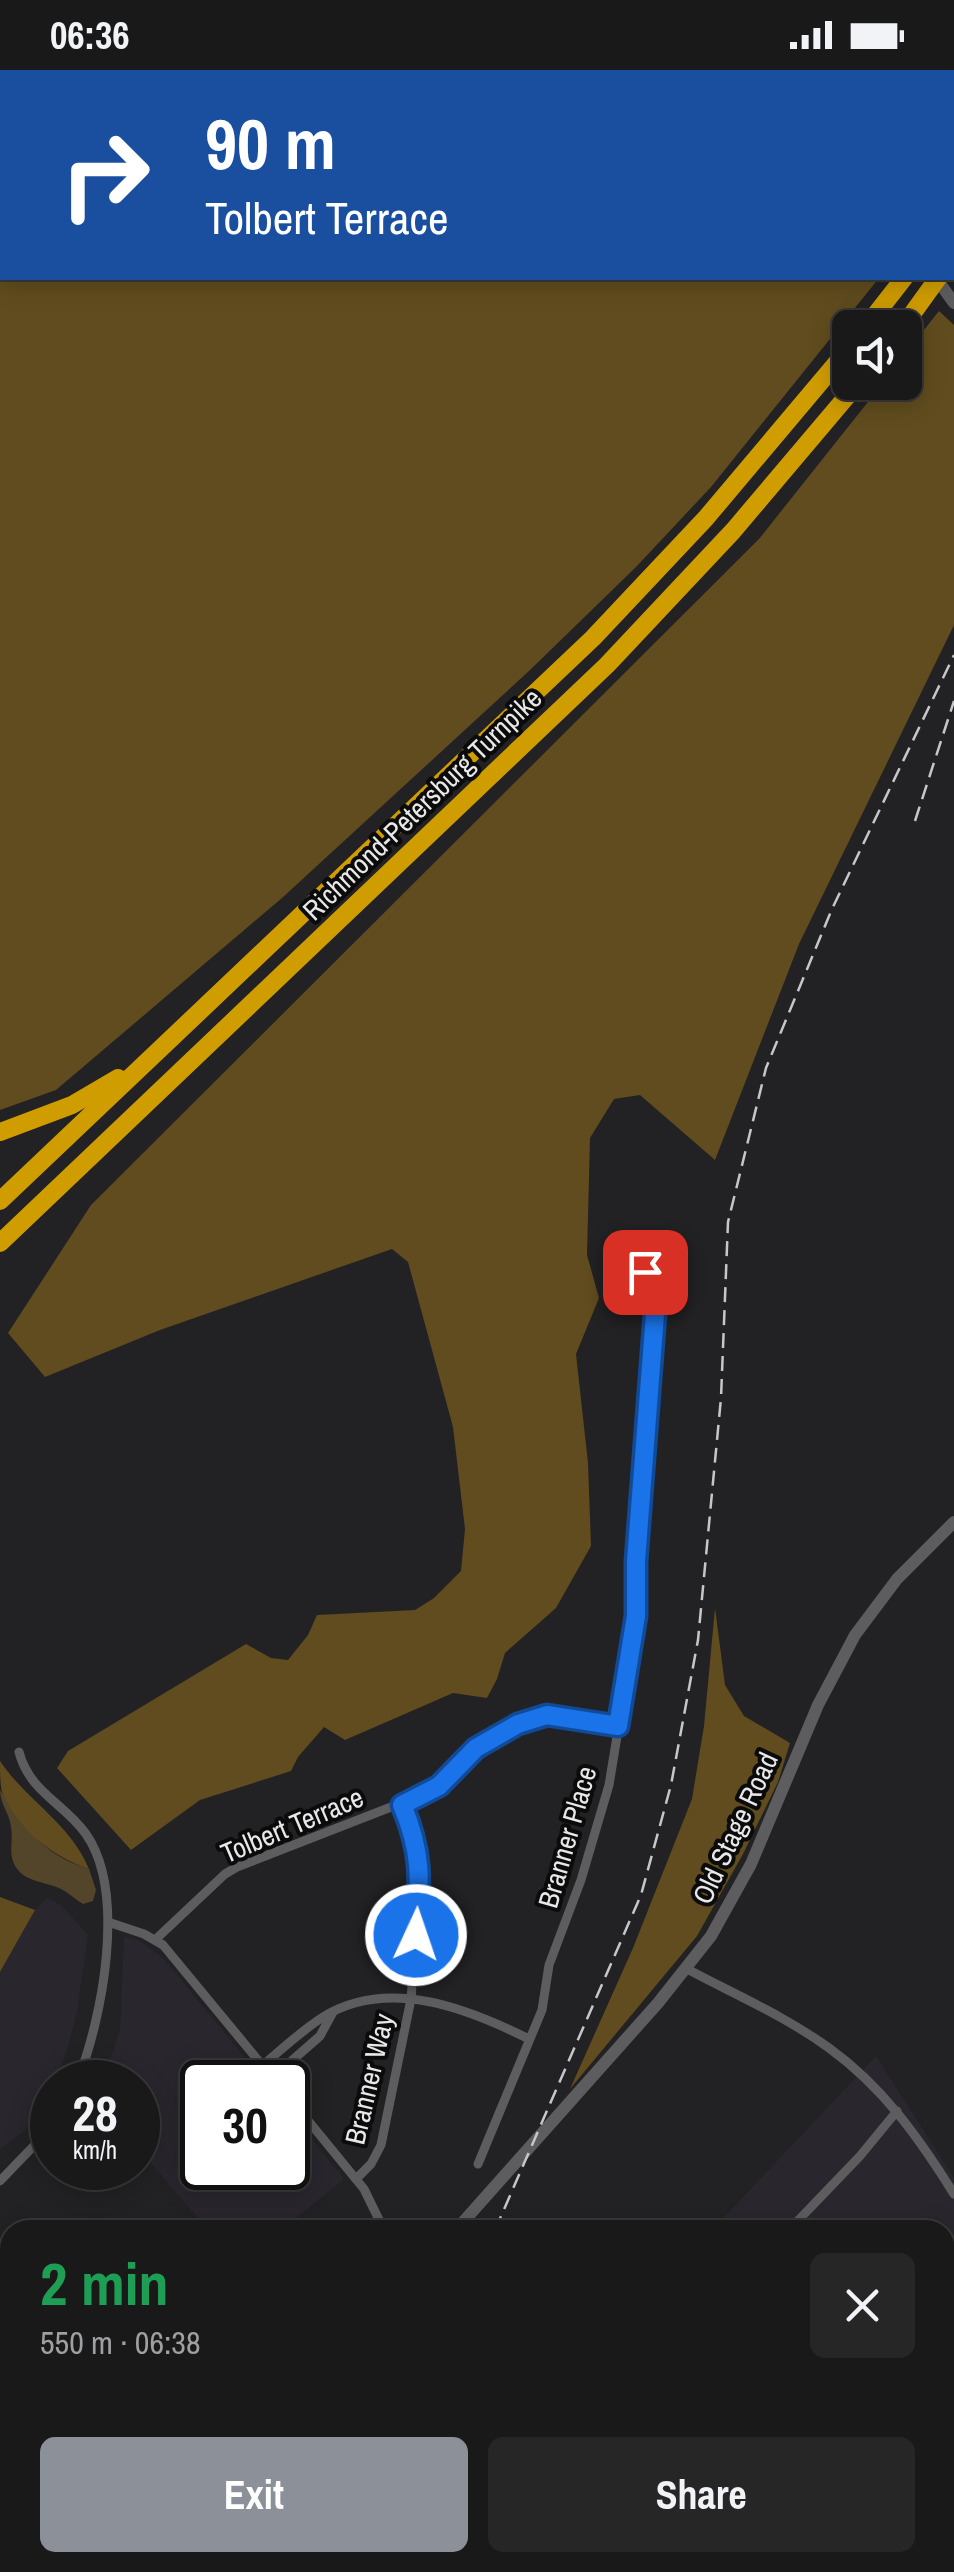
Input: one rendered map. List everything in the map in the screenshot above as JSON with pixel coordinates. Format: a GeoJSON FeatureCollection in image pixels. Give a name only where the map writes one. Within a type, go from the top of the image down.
{"type":"FeatureCollection","features":[{"type":"Feature","properties":{"kind":"highway"},"geometry":{"type":"LineString","coordinates":[[879,310],[902,280]]}},
{"type":"Feature","properties":{"kind":"highway"},"geometry":{"type":"LineString","coordinates":[[914,310],[933,283]]}},
{"type":"Feature","properties":{"kind":"highway","name":"Richmond-Petersburg Turnpike"},"geometry":{"type":"LineString","coordinates":[[0,1201],[593,638],[706,518],[832,368]]}},
{"type":"Feature","properties":{"kind":"highway","name":"Richmond-Petersburg Turnpike"},"geometry":{"type":"LineString","coordinates":[[0,1243],[607,665],[720,544],[844,400]]}},
{"type":"Feature","properties":{"kind":"highway"},"geometry":{"type":"LineString","coordinates":[[0,1132],[72,1106],[152,1056]]}},
{"type":"Feature","properties":{"kind":"street"},"geometry":{"type":"LineString","coordinates":[[933,283],[954,303]]}},
{"type":"Feature","properties":{"kind":"street","name":"Branner Place"},"geometry":{"type":"LineString","coordinates":[[478,2164],[542,2010],[550,1964],[581,1880],[609,1785],[636,1616],[636,1561],[656,1301],[645,1272]]}},
{"type":"Feature","properties":{"kind":"street","name":"Old Stage Road"},"geometry":{"type":"LineString","coordinates":[[465,2220],[687,1969],[751,1864],[818,1705],[855,1635],[896,1579],[954,1522]]}},
{"type":"Feature","properties":{"kind":"street","name":"Tolbert Terrace"},"geometry":{"type":"LineString","coordinates":[[156,1939],[225,1874],[402,1805],[439,1786],[476,1748],[518,1724],[547,1715],[618,1726]]}},
{"type":"Feature","properties":{"kind":"street"},"geometry":{"type":"LineString","coordinates":[[19,1752],[33,1783],[74,1820],[97,1853],[108,1893],[96,2019],[84,2060]]}},
{"type":"Feature","properties":{"kind":"street","name":"Branner Way"},"geometry":{"type":"LineString","coordinates":[[356,2179],[371,2164],[381,2145],[411,1999],[419,1854],[402,1805]]}},
{"type":"Feature","properties":{"kind":"street"},"geometry":{"type":"LineString","coordinates":[[108,1922],[156,1939],[257,2060]]}},
{"type":"Feature","properties":{"kind":"street"},"geometry":{"type":"LineString","coordinates":[[687,1969],[828,2047],[866,2078],[898,2111],[954,2194]]}},
{"type":"Feature","properties":{"kind":"street"},"geometry":{"type":"LineString","coordinates":[[269,2060],[333,2012],[387,1996],[480,2015],[529,2039]]}},
{"type":"Feature","properties":{"kind":"street"},"geometry":{"type":"LineString","coordinates":[[295,2060],[320,2036],[333,2012]]}},
{"type":"Feature","properties":{"kind":"street"},"geometry":{"type":"LineString","coordinates":[[799,2220],[898,2111]]}},
{"type":"Feature","properties":{"kind":"street"},"geometry":{"type":"LineString","coordinates":[[310,2123],[356,2179],[380,2220]]}},
{"type":"Feature","properties":{"kind":"street"},"geometry":{"type":"LineString","coordinates":[[0,2181],[30,2150]]}},
{"type":"Feature","properties":{"kind":"shaded area"},"geometry":{"type":"Polygon","coordinates":[[[0,280],[877,280],[853,310],[832,310],[832,336],[711,487],[636,567],[282,898],[56,1090],[0,1110],[0,280]]]}},
{"type":"Feature","properties":{"kind":"shaded area"},"geometry":{"type":"Polygon","coordinates":[[[939,311],[954,325],[954,625],[799,944],[715,1160],[640,1095],[614,1099],[590,1138],[587,1255],[599,1298],[576,1354],[588,1463],[591,1546],[556,1608],[505,1653],[487,1698],[453,1693],[345,1740],[324,1727],[291,1771],[200,1800],[131,1850],[57,1768],[68,1751],[246,1644],[271,1658],[288,1660],[308,1635],[317,1615],[415,1610],[434,1598],[461,1571],[465,1529],[453,1427],[408,1262],[392,1249],[160,1330],[45,1377],[8,1333],[91,1205],[759,539],[869,400],[922,400],[922,332],[939,311]]]}},
{"type":"Feature","properties":{"kind":"shaded area"},"geometry":{"type":"Polygon","coordinates":[[[715,1608],[725,1685],[744,1716],[790,1743],[778,1782],[697,1936],[570,2089],[633,1948],[692,1799],[704,1726],[715,1608]]]}},
{"type":"Feature","properties":{"kind":"shaded area"},"geometry":{"type":"Polygon","coordinates":[[[0,1761],[71,1838],[89,1869],[49,1849],[17,1818],[2,1792],[0,1761]]]}},
{"type":"Feature","properties":{"kind":"shaded area"},"geometry":{"type":"Polygon","coordinates":[[[0,1790],[47,1848],[89,1869],[96,1890],[93,1901],[83,1904],[63,1890],[20,1873],[12,1858],[11,1827],[0,1790]]]}},
{"type":"Feature","properties":{"kind":"shaded area"},"geometry":{"type":"Polygon","coordinates":[[[0,1897],[35,1910],[0,1972],[0,1897]]]}},
{"type":"Feature","properties":{"kind":"shaded area"},"geometry":{"type":"Polygon","coordinates":[[[47,1898],[61,1905],[88,1935],[77,2012],[63,2060],[30,2060],[30,2122],[0,2149],[0,1972],[35,1910],[47,1898]]]}},
{"type":"Feature","properties":{"kind":"shaded area"},"geometry":{"type":"Polygon","coordinates":[[[124,1936],[140,1941],[163,1958],[247,2060],[180,2060],[180,2190],[310,2190],[310,2136],[344,2179],[294,2220],[199,2220],[160,2174],[160,2060],[110,2060],[120,2031],[124,1936]]]}},
{"type":"Feature","properties":{"kind":"shaded area"},"geometry":{"type":"Polygon","coordinates":[[[876,2056],[954,2178],[954,2220],[721,2220],[876,2056]]]}},
{"type":"Feature","properties":{"kind":"railway"},"geometry":{"type":"LineString","coordinates":[[499,2220],[641,1895],[671,1785],[698,1640],[721,1398],[728,1222],[766,1068],[832,909],[954,655]]}},
{"type":"Feature","properties":{"kind":"railway"},"geometry":{"type":"LineString","coordinates":[[915,821],[954,701]]}},
{"type":"Feature","properties":{"kind":"route"},"geometry":{"type":"LineString","coordinates":[[416,1935],[419,1854],[402,1805],[439,1786],[476,1748],[518,1724],[547,1715],[618,1726],[631,1661],[638,1594],[636,1561],[656,1301],[645,1272]]}}]}
